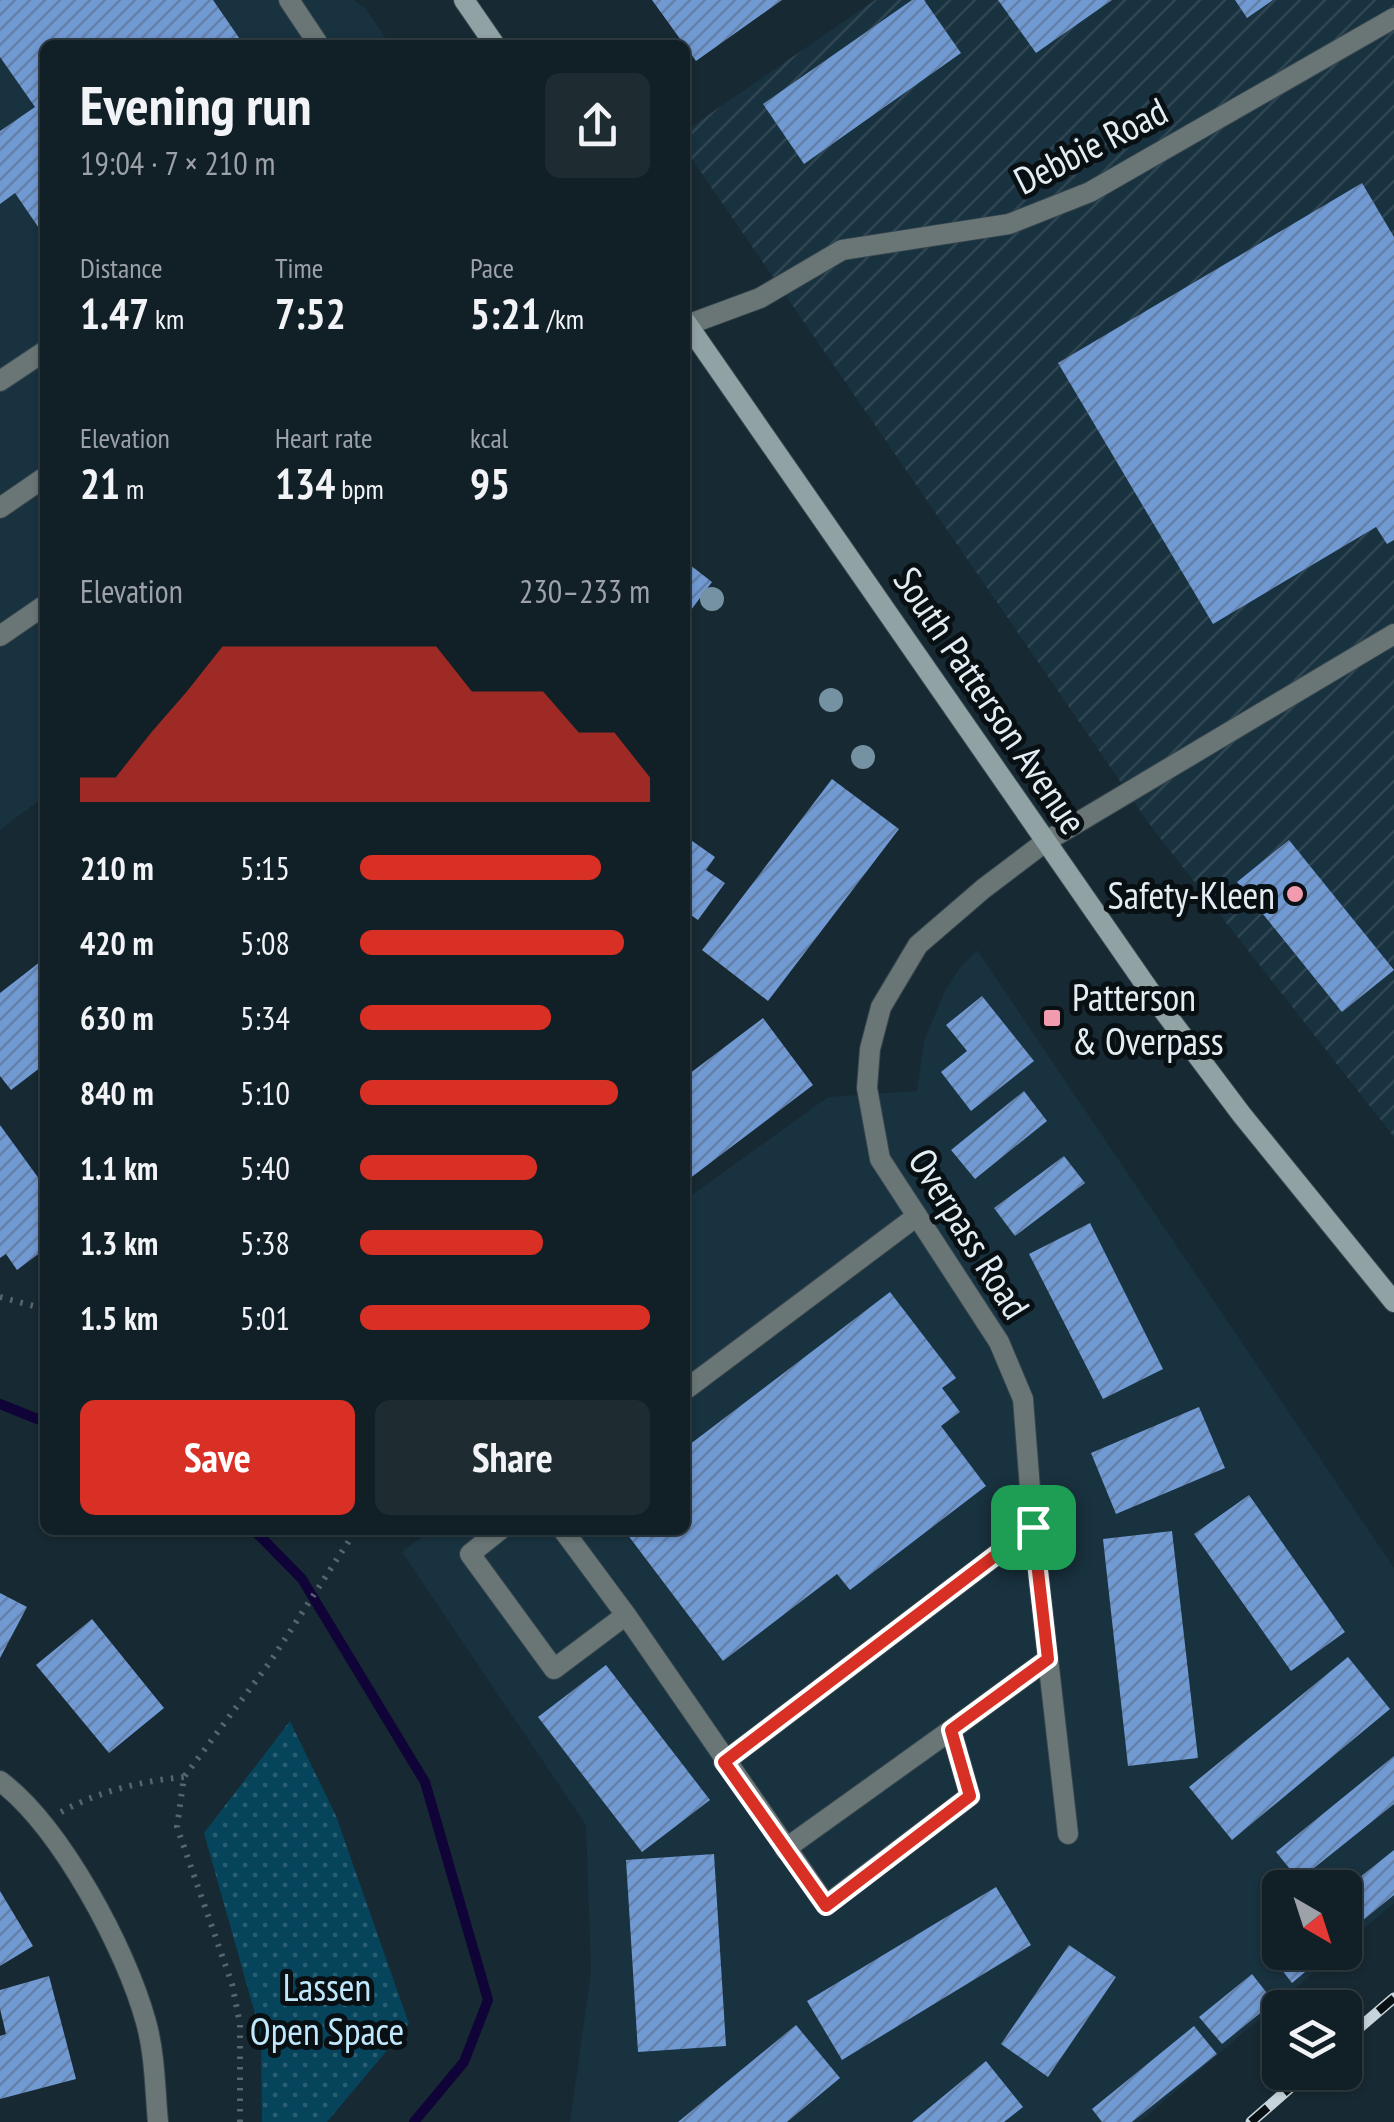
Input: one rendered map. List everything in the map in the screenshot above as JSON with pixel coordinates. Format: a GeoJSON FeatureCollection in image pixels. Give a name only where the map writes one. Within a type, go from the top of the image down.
{"type":"FeatureCollection","features":[{"type":"Feature","properties":{"kind":"main road"},"geometry":{"type":"LineString","coordinates":[[464,0],[489,40]]}},
{"type":"Feature","properties":{"kind":"main road","name":"South Patterson Avenue"},"geometry":{"type":"LineString","coordinates":[[690,330],[1200,1060],[1394,1302]]}},
{"type":"Feature","properties":{"kind":"street"},"geometry":{"type":"LineString","coordinates":[[289,0],[316,40]]}},
{"type":"Feature","properties":{"kind":"street","name":"Debbie Road"},"geometry":{"type":"LineString","coordinates":[[690,323],[760,298],[842,250],[1010,224],[1090,192],[1394,18]]}},
{"type":"Feature","properties":{"kind":"street"},"geometry":{"type":"LineString","coordinates":[[0,381],[40,354]]}},
{"type":"Feature","properties":{"kind":"street"},"geometry":{"type":"LineString","coordinates":[[0,508],[40,480]]}},
{"type":"Feature","properties":{"kind":"street"},"geometry":{"type":"LineString","coordinates":[[0,636],[40,608]]}},
{"type":"Feature","properties":{"kind":"street","name":"Overpass Road"},"geometry":{"type":"LineString","coordinates":[[1068,1834],[1033,1527],[1023,1399],[999,1342],[880,1159],[867,1088],[870,1049],[881,1007],[918,945],[1045,842],[1394,634]]}},
{"type":"Feature","properties":{"kind":"street"},"geometry":{"type":"LineString","coordinates":[[690,1386],[917,1216]]}},
{"type":"Feature","properties":{"kind":"street"},"geometry":{"type":"LineString","coordinates":[[724,1762],[1033,1527]]}},
{"type":"Feature","properties":{"kind":"street"},"geometry":{"type":"LineString","coordinates":[[494,1535],[470,1554],[554,1669],[626,1615]]}},
{"type":"Feature","properties":{"kind":"street"},"geometry":{"type":"LineString","coordinates":[[567,1535],[826,1906],[970,1796],[951,1730]]}},
{"type":"Feature","properties":{"kind":"street"},"geometry":{"type":"LineString","coordinates":[[786,1849],[1048,1659]]}},
{"type":"Feature","properties":{"kind":"street"},"geometry":{"type":"LineString","coordinates":[[0,1781],[40,1823],[87,1887],[123,1963],[146,2023],[158,2122]]}},
{"type":"Feature","properties":{"kind":"path"},"geometry":{"type":"LineString","coordinates":[[0,1297],[40,1308]]}},
{"type":"Feature","properties":{"kind":"path"},"geometry":{"type":"LineString","coordinates":[[240,2122],[240,2024],[232,1984],[177,1827],[184,1777],[270,1662],[353,1535]]}},
{"type":"Feature","properties":{"kind":"path"},"geometry":{"type":"LineString","coordinates":[[40,1823],[84,1800],[154,1780],[184,1777]]}},
{"type":"Feature","properties":{"kind":"shaded area"},"geometry":{"type":"Polygon","coordinates":[[[0,0],[354,0],[365,8],[387,40],[40,40],[40,800],[0,830],[0,0]]]}},
{"type":"Feature","properties":{"kind":"shaded area"},"geometry":{"type":"Polygon","coordinates":[[[875,0],[1394,0],[1394,1137],[1153,829],[690,156],[690,128],[875,0]]]}},
{"type":"Feature","properties":{"kind":"shaded area"},"geometry":{"type":"Polygon","coordinates":[[[977,950],[1394,1568],[1394,1903],[1362,1930],[1362,1870],[1262,1870],[1262,1970],[1316,1970],[1293,1990],[1262,1990],[1262,2017],[1140,2122],[570,2122],[591,1972],[586,1825],[402,1552],[424,1535],[690,1535],[690,1196],[828,1097],[917,1091],[924,1041],[944,993],[977,950]]]}},
{"type":"Feature","properties":{"kind":"green space","name":"Lassen Open Space"},"geometry":{"type":"Polygon","coordinates":[[[290,1721],[336,1816],[409,2024],[327,2122],[262,2122],[261,2035],[204,1833],[290,1721]]]}},
{"type":"Feature","properties":{"kind":"building"},"geometry":{"type":"Polygon","coordinates":[[[0,0],[213,0],[241,40],[40,40],[40,230],[15,193],[0,204],[0,131],[35,107],[0,57],[0,0]]]}},
{"type":"Feature","properties":{"kind":"building"},"geometry":{"type":"Polygon","coordinates":[[[652,0],[782,0],[696,61],[690,53],[690,40],[681,40],[652,0]]]}},
{"type":"Feature","properties":{"kind":"building"},"geometry":{"type":"Polygon","coordinates":[[[912,0],[924,0],[961,53],[804,164],[763,104],[912,0]]]}},
{"type":"Feature","properties":{"kind":"building"},"geometry":{"type":"Polygon","coordinates":[[[998,0],[1112,0],[1036,53],[998,0]]]}},
{"type":"Feature","properties":{"kind":"building"},"geometry":{"type":"Polygon","coordinates":[[[1235,0],[1273,0],[1247,18],[1235,0]]]}},
{"type":"Feature","properties":{"kind":"building"},"geometry":{"type":"Polygon","coordinates":[[[1362,183],[1394,237],[1394,540],[1387,544],[1376,527],[1213,624],[1058,363],[1362,183]]]}},
{"type":"Feature","properties":{"kind":"building"},"geometry":{"type":"Polygon","coordinates":[[[690,565],[712,582],[690,611],[690,565]]]}},
{"type":"Feature","properties":{"kind":"building"},"geometry":{"type":"Polygon","coordinates":[[[832,779],[899,829],[768,1001],[702,950],[832,779]]]}},
{"type":"Feature","properties":{"kind":"building"},"geometry":{"type":"Polygon","coordinates":[[[690,840],[715,857],[706,870],[725,883],[698,920],[690,914],[690,840]]]}},
{"type":"Feature","properties":{"kind":"building"},"geometry":{"type":"Polygon","coordinates":[[[1289,840],[1394,970],[1342,1012],[1237,882],[1289,840]]]}},
{"type":"Feature","properties":{"kind":"building"},"geometry":{"type":"Polygon","coordinates":[[[40,962],[40,1068],[11,1090],[0,1076],[0,993],[40,962]]]}},
{"type":"Feature","properties":{"kind":"building"},"geometry":{"type":"Polygon","coordinates":[[[982,996],[1034,1061],[971,1111],[941,1072],[967,1051],[946,1025],[982,996]]]}},
{"type":"Feature","properties":{"kind":"building"},"geometry":{"type":"Polygon","coordinates":[[[763,1018],[813,1085],[690,1178],[690,1073],[763,1018]]]}},
{"type":"Feature","properties":{"kind":"building"},"geometry":{"type":"Polygon","coordinates":[[[1024,1091],[1047,1121],[975,1179],[951,1150],[1024,1091]]]}},
{"type":"Feature","properties":{"kind":"building"},"geometry":{"type":"Polygon","coordinates":[[[0,1125],[40,1180],[40,1253],[17,1270],[6,1254],[0,1258],[0,1125]]]}},
{"type":"Feature","properties":{"kind":"building"},"geometry":{"type":"Polygon","coordinates":[[[1064,1156],[1085,1183],[1015,1236],[994,1208],[1064,1156]]]}},
{"type":"Feature","properties":{"kind":"building"},"geometry":{"type":"Polygon","coordinates":[[[1090,1223],[1163,1369],[1103,1399],[1029,1254],[1090,1223]]]}},
{"type":"Feature","properties":{"kind":"building"},"geometry":{"type":"Polygon","coordinates":[[[890,1292],[956,1378],[942,1388],[960,1412],[941,1426],[986,1486],[850,1590],[837,1574],[723,1661],[628,1535],[690,1535],[690,1444],[890,1292]]]}},
{"type":"Feature","properties":{"kind":"building"},"geometry":{"type":"Polygon","coordinates":[[[1199,1407],[1225,1468],[1116,1514],[1091,1453],[1199,1407]]]}},
{"type":"Feature","properties":{"kind":"building"},"geometry":{"type":"Polygon","coordinates":[[[1249,1495],[1345,1632],[1291,1671],[1194,1534],[1249,1495]]]}},
{"type":"Feature","properties":{"kind":"building"},"geometry":{"type":"Polygon","coordinates":[[[1172,1531],[1198,1758],[1128,1766],[1103,1539],[1172,1531]]]}},
{"type":"Feature","properties":{"kind":"building"},"geometry":{"type":"Polygon","coordinates":[[[0,1593],[27,1607],[0,1658],[0,1593]]]}},
{"type":"Feature","properties":{"kind":"building"},"geometry":{"type":"Polygon","coordinates":[[[92,1619],[164,1708],[109,1753],[36,1665],[92,1619]]]}},
{"type":"Feature","properties":{"kind":"building"},"geometry":{"type":"Polygon","coordinates":[[[1348,1657],[1390,1709],[1232,1840],[1189,1787],[1348,1657]]]}},
{"type":"Feature","properties":{"kind":"building"},"geometry":{"type":"Polygon","coordinates":[[[606,1665],[710,1800],[642,1852],[538,1717],[606,1665]]]}},
{"type":"Feature","properties":{"kind":"building"},"geometry":{"type":"Polygon","coordinates":[[[1394,1756],[1394,1804],[1312,1870],[1291,1870],[1276,1852],[1394,1756]]]}},
{"type":"Feature","properties":{"kind":"building"},"geometry":{"type":"Polygon","coordinates":[[[1394,1850],[1394,1895],[1362,1921],[1362,1875],[1394,1850]]]}},
{"type":"Feature","properties":{"kind":"building"},"geometry":{"type":"Polygon","coordinates":[[[714,1854],[726,2046],[638,2052],[626,1860],[714,1854]]]}},
{"type":"Feature","properties":{"kind":"building"},"geometry":{"type":"Polygon","coordinates":[[[996,1887],[1031,1945],[842,2060],[807,2001],[996,1887]]]}},
{"type":"Feature","properties":{"kind":"building"},"geometry":{"type":"Polygon","coordinates":[[[0,1891],[33,1946],[0,1966],[0,1891]]]}},
{"type":"Feature","properties":{"kind":"building"},"geometry":{"type":"Polygon","coordinates":[[[1069,1945],[1116,1977],[1048,2077],[1001,2044],[1069,1945]]]}},
{"type":"Feature","properties":{"kind":"building"},"geometry":{"type":"Polygon","coordinates":[[[1282,1970],[1308,1970],[1292,1983],[1282,1970]]]}},
{"type":"Feature","properties":{"kind":"building"},"geometry":{"type":"Polygon","coordinates":[[[1252,1974],[1265,1990],[1262,2012],[1222,2044],[1199,2017],[1252,1974]]]}},
{"type":"Feature","properties":{"kind":"building"},"geometry":{"type":"Polygon","coordinates":[[[49,1976],[76,2079],[0,2099],[0,2036],[6,2034],[0,1990],[49,1976]]]}},
{"type":"Feature","properties":{"kind":"building"},"geometry":{"type":"Polygon","coordinates":[[[796,2025],[840,2078],[787,2122],[678,2122],[796,2025]]]}},
{"type":"Feature","properties":{"kind":"building"},"geometry":{"type":"Polygon","coordinates":[[[1194,2026],[1217,2054],[1132,2122],[1102,2122],[1092,2109],[1194,2026]]]}},
{"type":"Feature","properties":{"kind":"building"},"geometry":{"type":"Polygon","coordinates":[[[986,2061],[1023,2107],[1004,2122],[912,2122],[986,2061]]]}},
{"type":"Feature","properties":{"kind":"waterway"},"geometry":{"type":"LineString","coordinates":[[0,1404],[40,1420]]}},
{"type":"Feature","properties":{"kind":"waterway"},"geometry":{"type":"LineString","coordinates":[[259,1535],[302,1579],[425,1782],[488,2000],[464,2062],[414,2122]]}},
{"type":"Feature","properties":{"kind":"railway"},"geometry":{"type":"LineString","coordinates":[[1362,2025],[1394,1998]]}},
{"type":"Feature","properties":{"kind":"railway"},"geometry":{"type":"LineString","coordinates":[[1251,2122],[1287,2090]]}},
{"type":"Feature","properties":{"kind":"place","name":"Safety-Kleen"},"geometry":{"type":"Point","coordinates":[1295,894]}},
{"type":"Feature","properties":{"kind":"place","name":"Patterson & Overpass"},"geometry":{"type":"Point","coordinates":[1052,1018]}},
{"type":"Feature","properties":{"kind":"route"},"geometry":{"type":"LineString","coordinates":[[1033,1527],[1048,1659],[951,1730],[970,1796],[826,1906],[724,1762],[1033,1527]]}}]}
